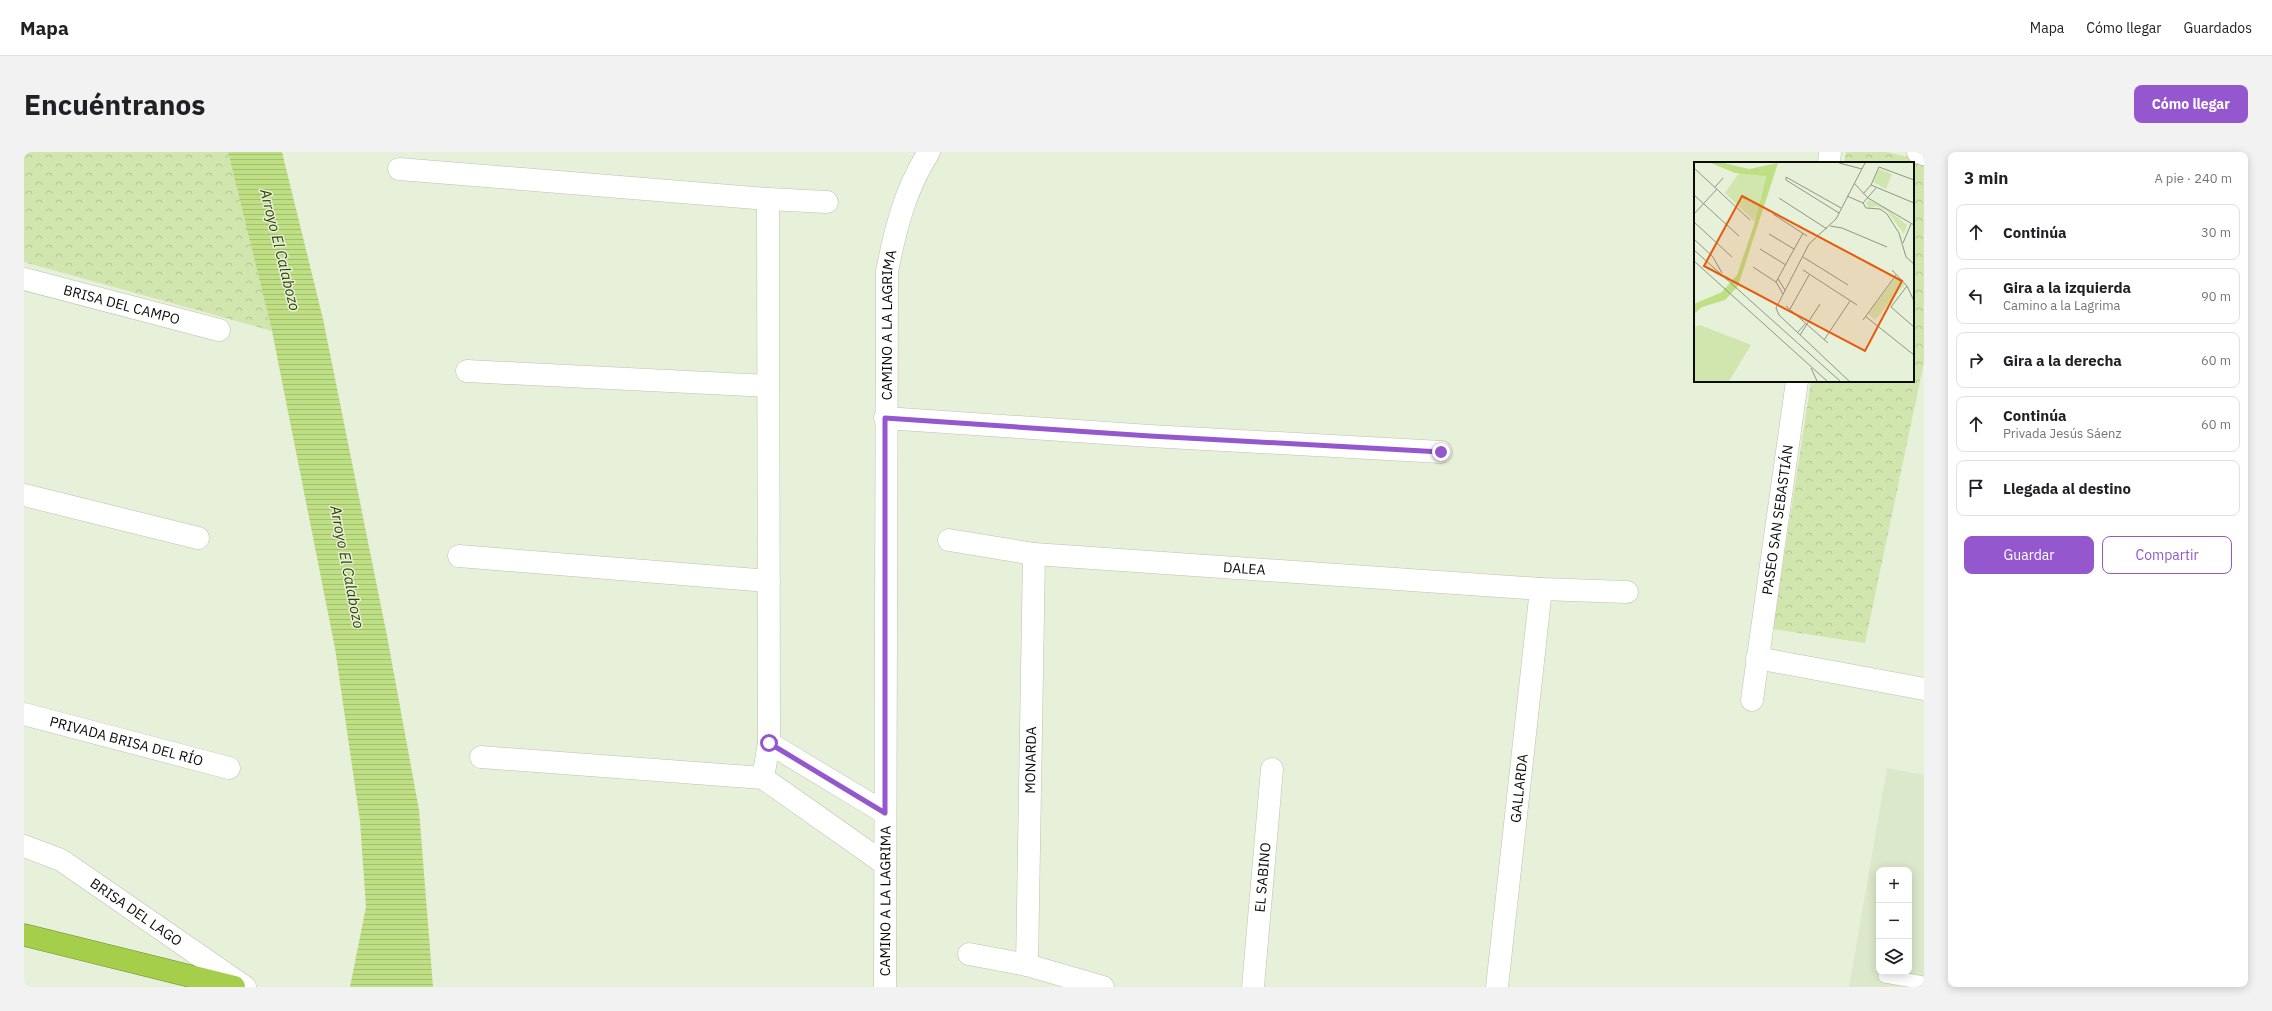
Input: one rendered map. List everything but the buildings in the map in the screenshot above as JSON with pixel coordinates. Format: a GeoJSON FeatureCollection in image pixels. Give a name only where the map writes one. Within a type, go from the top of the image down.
{"type":"FeatureCollection","features":[{"type":"Feature","properties":{"kind":"highway"},"geometry":{"type":"LineString","coordinates":[[24,935],[234,987]]}},
{"type":"Feature","properties":{"kind":"street","name":"CAMINO A LA LAGRIMA"},"geometry":{"type":"LineString","coordinates":[[885,987],[885,418],[887,271],[898,219],[916,174],[929,152]]}},
{"type":"Feature","properties":{"kind":"street"},"geometry":{"type":"LineString","coordinates":[[1829,162],[1830,152]]}},
{"type":"Feature","properties":{"kind":"street"},"geometry":{"type":"LineString","coordinates":[[1918,152],[1924,154]]}},
{"type":"Feature","properties":{"kind":"street"},"geometry":{"type":"LineString","coordinates":[[399,169],[768,199],[827,202]]}},
{"type":"Feature","properties":{"kind":"street"},"geometry":{"type":"LineString","coordinates":[[763,778],[769,743],[768,199]]}},
{"type":"Feature","properties":{"kind":"street","name":"BRISA DEL CAMPO"},"geometry":{"type":"LineString","coordinates":[[24,279],[220,330]]}},
{"type":"Feature","properties":{"kind":"street"},"geometry":{"type":"LineString","coordinates":[[467,371],[768,386]]}},
{"type":"Feature","properties":{"kind":"street","name":"PASEO SAN SEBASTIÁN"},"geometry":{"type":"LineString","coordinates":[[1752,700],[1797,382]]}},
{"type":"Feature","properties":{"kind":"street"},"geometry":{"type":"LineString","coordinates":[[885,418],[1150,436],[1441,452]]}},
{"type":"Feature","properties":{"kind":"street"},"geometry":{"type":"LineString","coordinates":[[24,495],[198,538]]}},
{"type":"Feature","properties":{"kind":"street","name":"DALEA"},"geometry":{"type":"LineString","coordinates":[[948,540],[1034,554],[1541,589],[1627,592]]}},
{"type":"Feature","properties":{"kind":"street","name":"MONARDA"},"geometry":{"type":"LineString","coordinates":[[1027,965],[1034,554]]}},
{"type":"Feature","properties":{"kind":"street"},"geometry":{"type":"LineString","coordinates":[[459,556],[769,581]]}},
{"type":"Feature","properties":{"kind":"street","name":"GALLARDA"},"geometry":{"type":"LineString","coordinates":[[1497,987],[1541,589]]}},
{"type":"Feature","properties":{"kind":"street"},"geometry":{"type":"LineString","coordinates":[[1757,658],[1924,689]]}},
{"type":"Feature","properties":{"kind":"street","name":"PRIVADA BRISA DEL RÍO"},"geometry":{"type":"LineString","coordinates":[[24,714],[229,768]]}},
{"type":"Feature","properties":{"kind":"street"},"geometry":{"type":"LineString","coordinates":[[769,743],[885,813]]}},
{"type":"Feature","properties":{"kind":"street"},"geometry":{"type":"LineString","coordinates":[[481,757],[763,778],[885,864]]}},
{"type":"Feature","properties":{"kind":"street","name":"EL SABINO"},"geometry":{"type":"LineString","coordinates":[[1253,987],[1272,769]]}},
{"type":"Feature","properties":{"kind":"street","name":"BRISA DEL LAGO"},"geometry":{"type":"LineString","coordinates":[[24,846],[62,860],[245,987]]}},
{"type":"Feature","properties":{"kind":"street"},"geometry":{"type":"LineString","coordinates":[[969,954],[1027,965],[1103,987]]}},
{"type":"Feature","properties":{"kind":"lane"},"geometry":{"type":"LineString","coordinates":[[1885,976],[1924,983]]}},
{"type":"Feature","properties":{"kind":"shaded area"},"geometry":{"type":"Polygon","coordinates":[[[1887,768],[1924,775],[1924,987],[1849,987],[1887,768]]]}},
{"type":"Feature","properties":{"kind":"green space"},"geometry":{"type":"Polygon","coordinates":[[[24,152],[228,152],[272,331],[24,262],[24,152]]]}},
{"type":"Feature","properties":{"kind":"green space"},"geometry":{"type":"Polygon","coordinates":[[[1846,152],[1887,152],[1924,161],[1924,362],[1865,643],[1773,629],[1811,382],[1914,382],[1914,162],[1844,162],[1846,152]]]}},
{"type":"Feature","properties":{"kind":"water","name":"Arroyo El Calabozo"},"geometry":{"type":"Polygon","coordinates":[[[228,152],[282,152],[323,319],[387,636],[419,810],[433,987],[350,987],[366,907],[360,821],[335,648],[272,331],[228,152]]]}},
{"type":"Feature","properties":{"kind":"route"},"geometry":{"type":"LineString","coordinates":[[769,743],[885,813],[885,418],[1150,436],[1441,452]]}}]}
